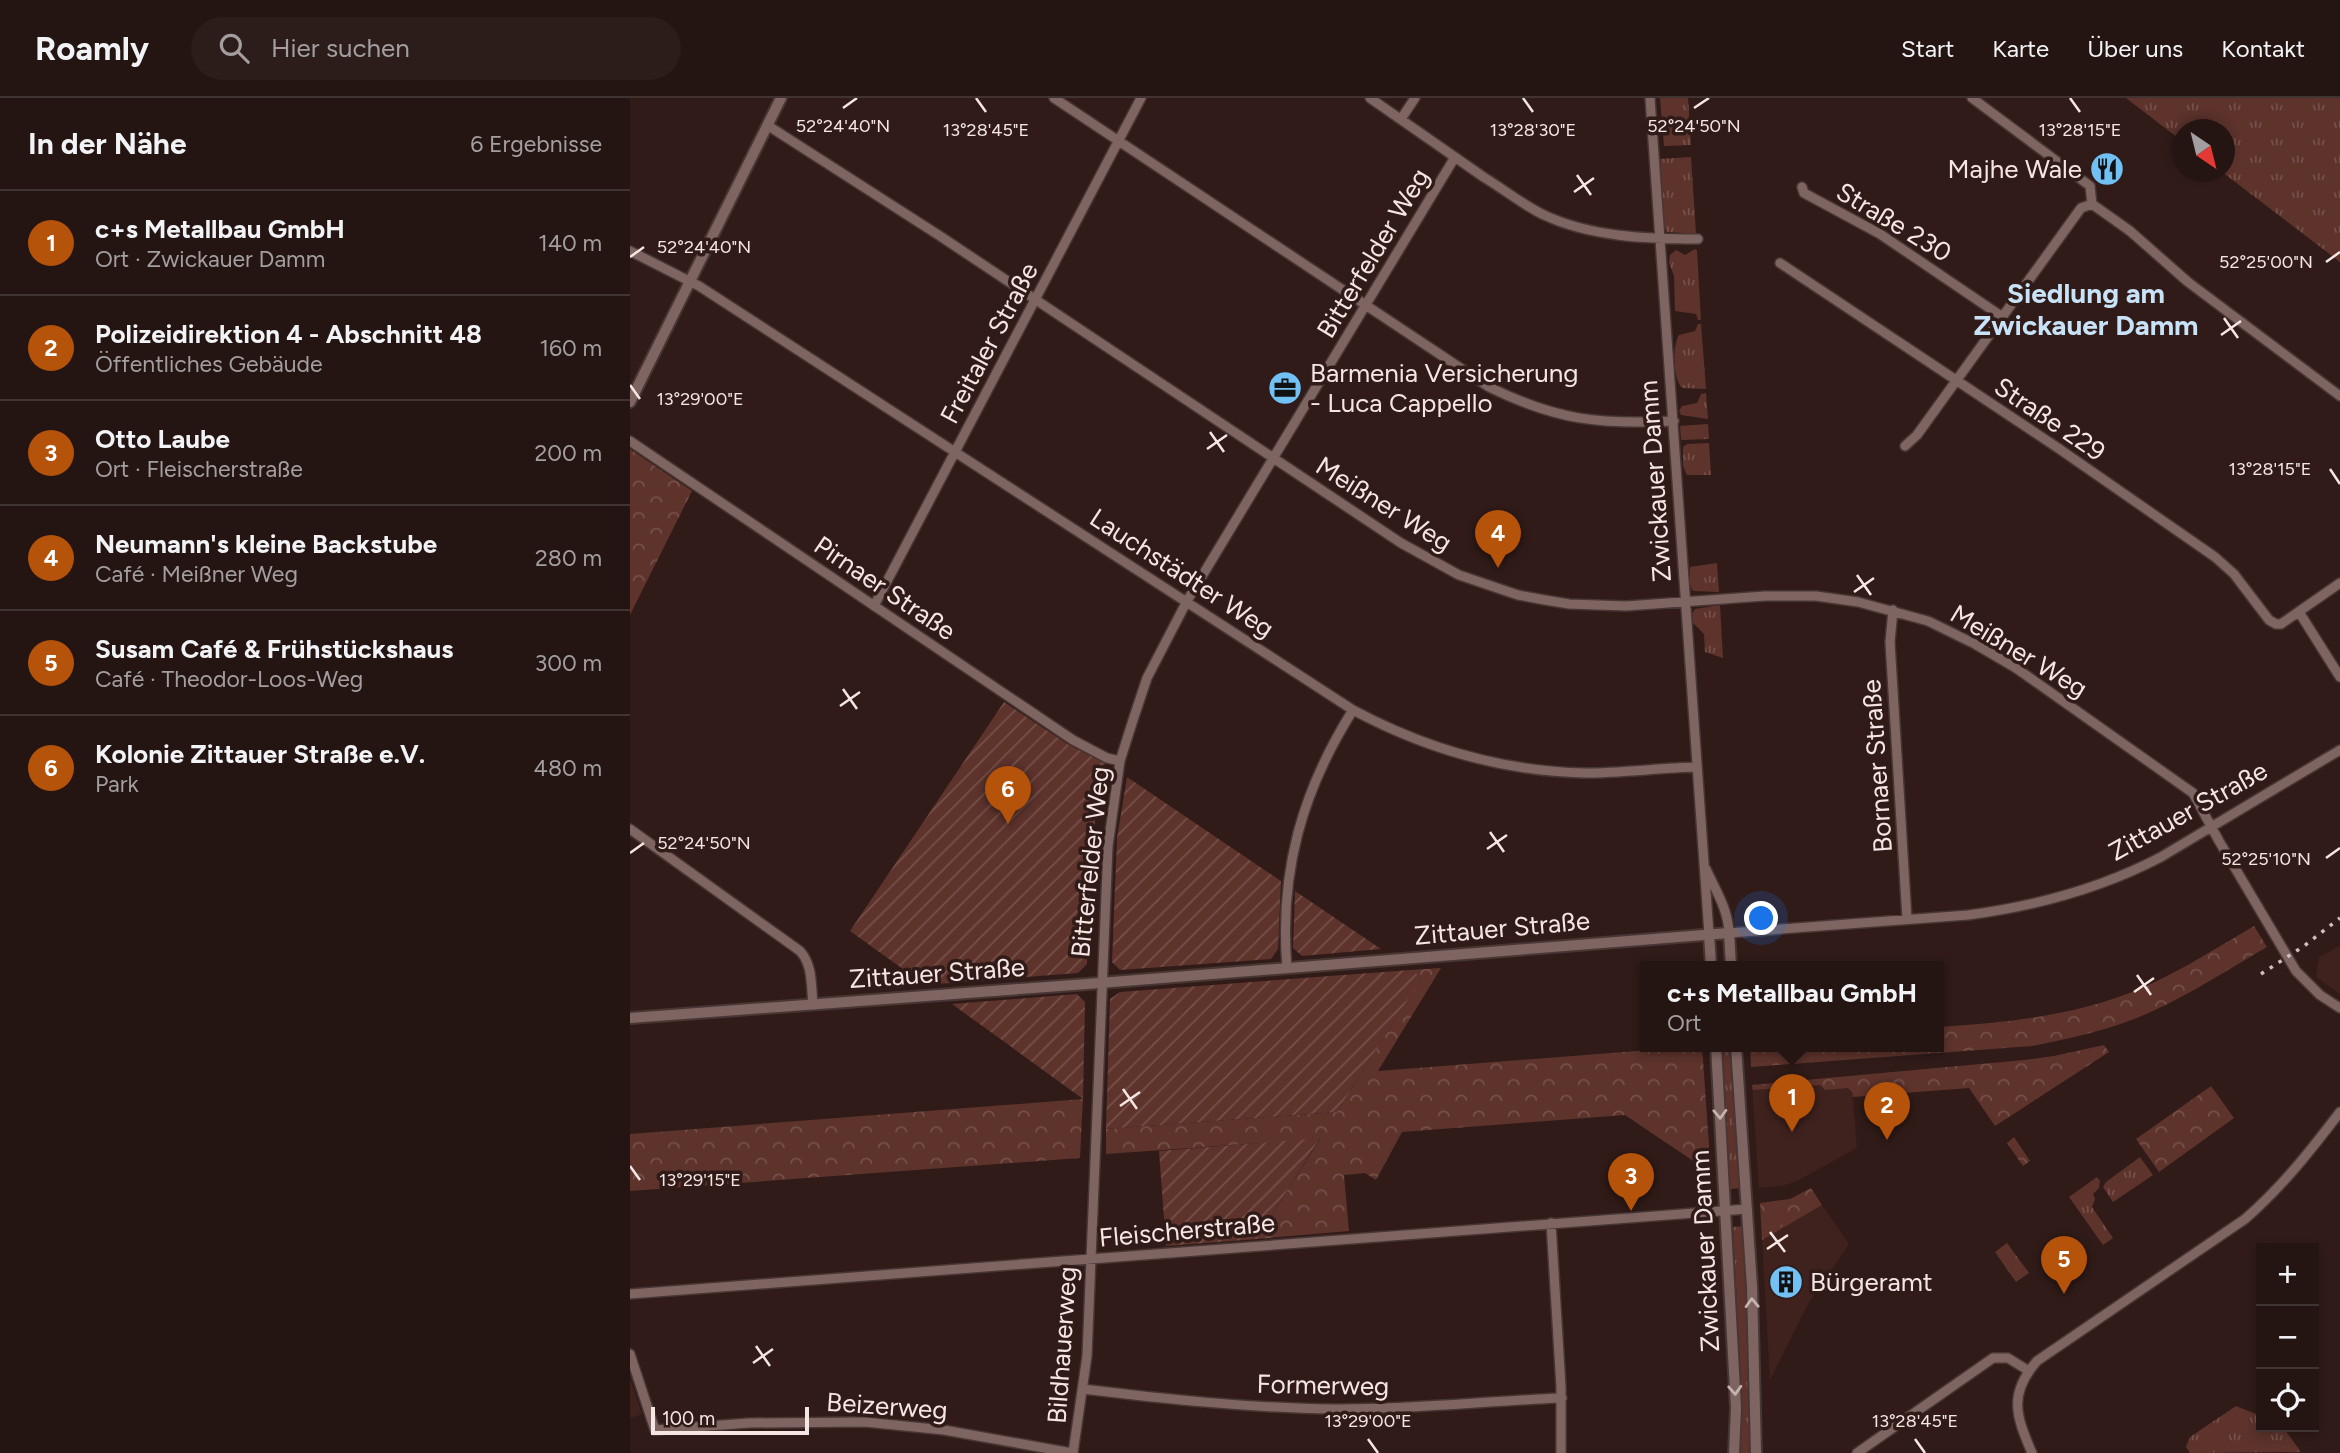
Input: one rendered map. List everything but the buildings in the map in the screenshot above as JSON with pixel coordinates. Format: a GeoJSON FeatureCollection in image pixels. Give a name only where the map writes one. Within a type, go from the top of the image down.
{"type":"FeatureCollection","features":[{"type":"Feature","properties":{"kind":"street"},"geometry":{"type":"LineString","coordinates":[[630,401],[781,98]]}},
{"type":"Feature","properties":{"kind":"street"},"geometry":{"type":"LineString","coordinates":[[1054,98],[1489,387],[1523,403],[1559,415],[1600,422],[1674,421]]}},
{"type":"Feature","properties":{"kind":"street","name":"Freitaler Straße"},"geometry":{"type":"LineString","coordinates":[[874,606],[1141,98]]}},
{"type":"Feature","properties":{"kind":"street"},"geometry":{"type":"LineString","coordinates":[[1370,98],[1545,215],[1578,227],[1603,232],[1661,239],[1698,239]]}},
{"type":"Feature","properties":{"kind":"street"},"geometry":{"type":"LineString","coordinates":[[1401,119],[1415,98]]}},
{"type":"Feature","properties":{"kind":"street","name":"Zwickauer Damm"},"geometry":{"type":"LineString","coordinates":[[1650,98],[1711,961]]}},
{"type":"Feature","properties":{"kind":"street"},"geometry":{"type":"LineString","coordinates":[[1972,98],[2090,186],[2092,204],[2130,231],[2188,282],[2340,396]]}},
{"type":"Feature","properties":{"kind":"street","name":"Meißner Weg"},"geometry":{"type":"LineString","coordinates":[[767,125],[1422,555],[1459,575],[1518,595],[1569,604],[1626,606],[1685,600],[1816,596],[1893,610],[1928,621],[1975,644],[2016,668],[2186,786],[2193,793],[2210,827],[2296,971],[2313,989],[2340,1008]]}},
{"type":"Feature","properties":{"kind":"street","name":"Bitterfelder Weg"},"geometry":{"type":"LineString","coordinates":[[1095,1114],[1108,846],[1121,761],[1147,678],[1186,601],[1455,157]]}},
{"type":"Feature","properties":{"kind":"street","name":"Straße 230"},"geometry":{"type":"LineString","coordinates":[[1802,187],[1804,193],[1880,234],[2001,316]]}},
{"type":"Feature","properties":{"kind":"street"},"geometry":{"type":"LineString","coordinates":[[1905,446],[1917,435],[2081,208],[2092,204]]}},
{"type":"Feature","properties":{"kind":"street","name":"Lauchstädter Weg"},"geometry":{"type":"LineString","coordinates":[[630,251],[689,281],[956,451],[1353,710],[1395,731],[1439,748],[1513,766],[1584,773],[1696,768]]}},
{"type":"Feature","properties":{"kind":"street","name":"Straße 229"},"geometry":{"type":"LineString","coordinates":[[1780,263],[2215,557],[2234,574],[2269,620],[2281,624],[2299,612]]}},
{"type":"Feature","properties":{"kind":"street","name":"Pirnaer Straße"},"geometry":{"type":"LineString","coordinates":[[630,441],[1073,740],[1107,758],[1121,761]]}},
{"type":"Feature","properties":{"kind":"street"},"geometry":{"type":"LineString","coordinates":[[2340,583],[2299,612],[2340,677]]}},
{"type":"Feature","properties":{"kind":"street","name":"Bornaer Straße"},"geometry":{"type":"LineString","coordinates":[[1893,610],[1890,642],[1907,919]]}},
{"type":"Feature","properties":{"kind":"street"},"geometry":{"type":"LineString","coordinates":[[1287,968],[1285,908],[1300,823],[1313,783],[1335,738],[1353,710]]}},
{"type":"Feature","properties":{"kind":"street","name":"Zittauer Straße"},"geometry":{"type":"LineString","coordinates":[[630,1018],[1993,912],[2067,896],[2131,872],[2340,750]]}},
{"type":"Feature","properties":{"kind":"street"},"geometry":{"type":"LineString","coordinates":[[630,829],[800,951],[810,967],[813,1005]]}},
{"type":"Feature","properties":{"kind":"street","name":"Zwickauer Damm"},"geometry":{"type":"LineString","coordinates":[[1702,861],[1728,916],[1731,961]]}},
{"type":"Feature","properties":{"kind":"street","name":"Zwickauer Damm"},"geometry":{"type":"LineString","coordinates":[[1716,1052],[1736,1408],[1734,1453]]}},
{"type":"Feature","properties":{"kind":"street","name":"Zwickauer Damm"},"geometry":{"type":"LineString","coordinates":[[1736,1052],[1752,1301],[1756,1453]]}},
{"type":"Feature","properties":{"kind":"street"},"geometry":{"type":"LineString","coordinates":[[2032,1453],[2017,1406],[2019,1390],[2029,1371],[2052,1350],[2245,1219],[2288,1177],[2340,1112]]}},
{"type":"Feature","properties":{"kind":"street","name":"Bildhauerweg"},"geometry":{"type":"LineString","coordinates":[[1073,1453],[1087,1356],[1095,1114]]}},
{"type":"Feature","properties":{"kind":"street","name":"Fleischerstraße"},"geometry":{"type":"LineString","coordinates":[[630,1294],[1747,1209]]}},
{"type":"Feature","properties":{"kind":"street"},"geometry":{"type":"LineString","coordinates":[[1551,1223],[1562,1398],[1561,1453]]}},
{"type":"Feature","properties":{"kind":"street","name":"Beizerweg"},"geometry":{"type":"LineString","coordinates":[[630,1354],[654,1430],[749,1423],[865,1422],[944,1430],[1073,1453]]}},
{"type":"Feature","properties":{"kind":"street"},"geometry":{"type":"LineString","coordinates":[[1857,1453],[1993,1358],[2008,1358],[2029,1371]]}},
{"type":"Feature","properties":{"kind":"street","name":"Formerweg"},"geometry":{"type":"LineString","coordinates":[[1083,1389],[1179,1400],[1324,1409],[1562,1398]]}},
{"type":"Feature","properties":{"kind":"shaded area"},"geometry":{"type":"Polygon","coordinates":[[[2340,946],[2340,994],[2316,977],[2319,957],[2340,946]]]}},
{"type":"Feature","properties":{"kind":"shaded area"},"geometry":{"type":"Polygon","coordinates":[[[1851,1077],[1857,1148],[1797,1181],[1782,1186],[1759,1188],[1752,1085],[1851,1077]]]}},
{"type":"Feature","properties":{"kind":"shaded area"},"geometry":{"type":"Polygon","coordinates":[[[1822,1205],[1849,1244],[1808,1304],[1770,1380],[1762,1240],[1822,1205]]]}},
{"type":"Feature","properties":{"kind":"shaded area"},"geometry":{"type":"Polygon","coordinates":[[[630,1379],[642,1414],[632,1418],[630,1417],[630,1379]]]}},
{"type":"Feature","properties":{"kind":"green space"},"geometry":{"type":"Polygon","coordinates":[[[1660,98],[1688,98],[1691,145],[1664,146],[1660,98]]]}},
{"type":"Feature","properties":{"kind":"green space"},"geometry":{"type":"Polygon","coordinates":[[[2126,98],[2340,98],[2340,262],[2235,182],[2235,119],[2172,119],[2172,133],[2126,98]]]}},
{"type":"Feature","properties":{"kind":"green space"},"geometry":{"type":"Polygon","coordinates":[[[1691,157],[1696,234],[1667,232],[1662,223],[1659,159],[1691,157]]]}},
{"type":"Feature","properties":{"kind":"green space"},"geometry":{"type":"Polygon","coordinates":[[[1695,249],[1701,320],[1698,320],[1696,314],[1675,311],[1674,276],[1669,263],[1670,255],[1676,250],[1685,255],[1695,249]]]}},
{"type":"Feature","properties":{"kind":"green space"},"geometry":{"type":"Polygon","coordinates":[[[1698,324],[1701,324],[1706,389],[1682,388],[1675,370],[1677,340],[1679,335],[1695,331],[1698,324]]]}},
{"type":"Feature","properties":{"kind":"green space"},"geometry":{"type":"Polygon","coordinates":[[[1706,393],[1708,419],[1681,415],[1679,411],[1682,406],[1697,403],[1701,394],[1706,393]]]}},
{"type":"Feature","properties":{"kind":"green space"},"geometry":{"type":"Polygon","coordinates":[[[1708,424],[1709,439],[1681,440],[1680,426],[1708,424]]]}},
{"type":"Feature","properties":{"kind":"green space"},"geometry":{"type":"Polygon","coordinates":[[[1709,443],[1711,475],[1687,475],[1683,466],[1683,447],[1687,444],[1709,443]]]}},
{"type":"Feature","properties":{"kind":"green space"},"geometry":{"type":"Polygon","coordinates":[[[630,449],[692,491],[630,615],[630,449]]]}},
{"type":"Feature","properties":{"kind":"green space"},"geometry":{"type":"Polygon","coordinates":[[[1717,563],[1719,592],[1693,591],[1690,586],[1690,567],[1717,563]]]}},
{"type":"Feature","properties":{"kind":"green space"},"geometry":{"type":"Polygon","coordinates":[[[1720,605],[1723,658],[1705,652],[1704,634],[1691,621],[1695,609],[1720,605]]]}},
{"type":"Feature","properties":{"kind":"green space"},"geometry":{"type":"Polygon","coordinates":[[[1004,702],[1069,745],[1105,763],[1093,838],[1087,964],[1078,973],[925,985],[850,931],[1004,702]]]}},
{"type":"Feature","properties":{"kind":"green space"},"geometry":{"type":"Polygon","coordinates":[[[1127,777],[1281,881],[1278,949],[1271,959],[1120,970],[1112,962],[1117,838],[1127,777]]]}},
{"type":"Feature","properties":{"kind":"green space"},"geometry":{"type":"Polygon","coordinates":[[[1295,891],[1381,949],[1302,956],[1293,948],[1295,891]]]}},
{"type":"Feature","properties":{"kind":"green space"},"geometry":{"type":"Polygon","coordinates":[[[2254,926],[2267,947],[2168,1004],[2123,1023],[2063,1040],[2032,1046],[1751,1067],[1750,1052],[1944,1052],[1944,1027],[2017,1020],[2092,1005],[2142,988],[2254,926]]]}},
{"type":"Feature","properties":{"kind":"green space"},"geometry":{"type":"Polygon","coordinates":[[[1441,968],[1378,1071],[1640,1051],[1702,1052],[1711,1173],[1625,1115],[1402,1132],[1376,1180],[1365,1173],[1344,1175],[1349,1231],[1257,1239],[1320,1139],[1106,1154],[1106,1129],[1337,1112],[1421,978],[1410,970],[1441,968]]]}},
{"type":"Feature","properties":{"kind":"green space"},"geometry":{"type":"Polygon","coordinates":[[[1410,970],[1422,977],[1337,1112],[1106,1129],[1110,999],[1120,992],[1410,970]]]}},
{"type":"Feature","properties":{"kind":"green space"},"geometry":{"type":"Polygon","coordinates":[[[1077,994],[1085,1002],[1083,1099],[952,1004],[1077,994]]]}},
{"type":"Feature","properties":{"kind":"green space"},"geometry":{"type":"Polygon","coordinates":[[[2104,1045],[2109,1052],[1995,1126],[1969,1088],[1853,1097],[1848,1088],[1825,1090],[1820,1085],[1753,1090],[1752,1085],[2024,1060],[2104,1045]]]}},
{"type":"Feature","properties":{"kind":"green space"},"geometry":{"type":"Polygon","coordinates":[[[1721,1052],[1732,1052],[1741,1188],[1730,1189],[1721,1052]]]}},
{"type":"Feature","properties":{"kind":"green space"},"geometry":{"type":"Polygon","coordinates":[[[2211,1086],[2234,1118],[2159,1172],[2136,1139],[2211,1086]]]}},
{"type":"Feature","properties":{"kind":"green space"},"geometry":{"type":"Polygon","coordinates":[[[1083,1099],[1080,1158],[630,1191],[630,1134],[1083,1099]]]}},
{"type":"Feature","properties":{"kind":"green space"},"geometry":{"type":"Polygon","coordinates":[[[2014,1137],[2030,1161],[2023,1166],[2007,1143],[2014,1137]]]}},
{"type":"Feature","properties":{"kind":"green space"},"geometry":{"type":"Polygon","coordinates":[[[1320,1138],[1257,1239],[1166,1246],[1159,1151],[1320,1138]]]}},
{"type":"Feature","properties":{"kind":"green space"},"geometry":{"type":"Polygon","coordinates":[[[2140,1157],[2153,1175],[2113,1202],[2103,1187],[2106,1182],[2140,1157]]]}},
{"type":"Feature","properties":{"kind":"green space"},"geometry":{"type":"Polygon","coordinates":[[[2097,1177],[2100,1181],[2099,1188],[2093,1194],[2095,1199],[2092,1207],[2113,1238],[2103,1245],[2069,1197],[2097,1177]]]}},
{"type":"Feature","properties":{"kind":"green space"},"geometry":{"type":"Polygon","coordinates":[[[1811,1188],[1822,1205],[1762,1240],[1760,1203],[1790,1199],[1811,1188]]]}},
{"type":"Feature","properties":{"kind":"green space"},"geometry":{"type":"Polygon","coordinates":[[[1781,1206],[1790,1219],[1773,1230],[1764,1217],[1781,1206]]]}},
{"type":"Feature","properties":{"kind":"green space"},"geometry":{"type":"Polygon","coordinates":[[[1743,1226],[1750,1327],[1751,1453],[1740,1453],[1733,1227],[1743,1226]]]}},
{"type":"Feature","properties":{"kind":"green space"},"geometry":{"type":"Polygon","coordinates":[[[2007,1243],[2029,1273],[2016,1282],[1995,1252],[2007,1243]]]}},
{"type":"Feature","properties":{"kind":"green space"},"geometry":{"type":"Polygon","coordinates":[[[2236,1406],[2256,1414],[2256,1432],[2287,1432],[2301,1452],[2190,1453],[2186,1447],[2190,1437],[2236,1406]]]}},
{"type":"Feature","properties":{"kind":"railway"},"geometry":{"type":"LineString","coordinates":[[2261,974],[2340,918]]}},
{"type":"Feature","properties":{"kind":"place","name":"Majhe Wale"},"geometry":{"type":"Point","coordinates":[2107,169]}},
{"type":"Feature","properties":{"kind":"place","name":"Barmenia Versicherung - Luca Cappello"},"geometry":{"type":"Point","coordinates":[1285,388]}},
{"type":"Feature","properties":{"kind":"place","name":"Neumann's kleine Backstube"},"geometry":{"type":"Point","coordinates":[1498,568]}},
{"type":"Feature","properties":{"kind":"place","name":"Kolonie Zittauer Straße e.V."},"geometry":{"type":"Point","coordinates":[1008,824]}},
{"type":"Feature","properties":{"kind":"place","name":"c+s Metallbau GmbH"},"geometry":{"type":"Point","coordinates":[1792,1132]}},
{"type":"Feature","properties":{"kind":"place","name":"Polizeidirektion 4 - Abschnitt 48"},"geometry":{"type":"Point","coordinates":[1887,1140]}},
{"type":"Feature","properties":{"kind":"place","name":"Otto Laube"},"geometry":{"type":"Point","coordinates":[1631,1211]}},
{"type":"Feature","properties":{"kind":"place","name":"Bürgeramt"},"geometry":{"type":"Point","coordinates":[1786,1282]}},
{"type":"Feature","properties":{"kind":"place","name":"Susam Café & Frühstückshaus"},"geometry":{"type":"Point","coordinates":[2064,1294]}},
{"type":"Feature","properties":{"kind":"district","name":"Siedlung am Zwickauer Damm"},"geometry":{"type":"Point","coordinates":[2086,309]}}]}
